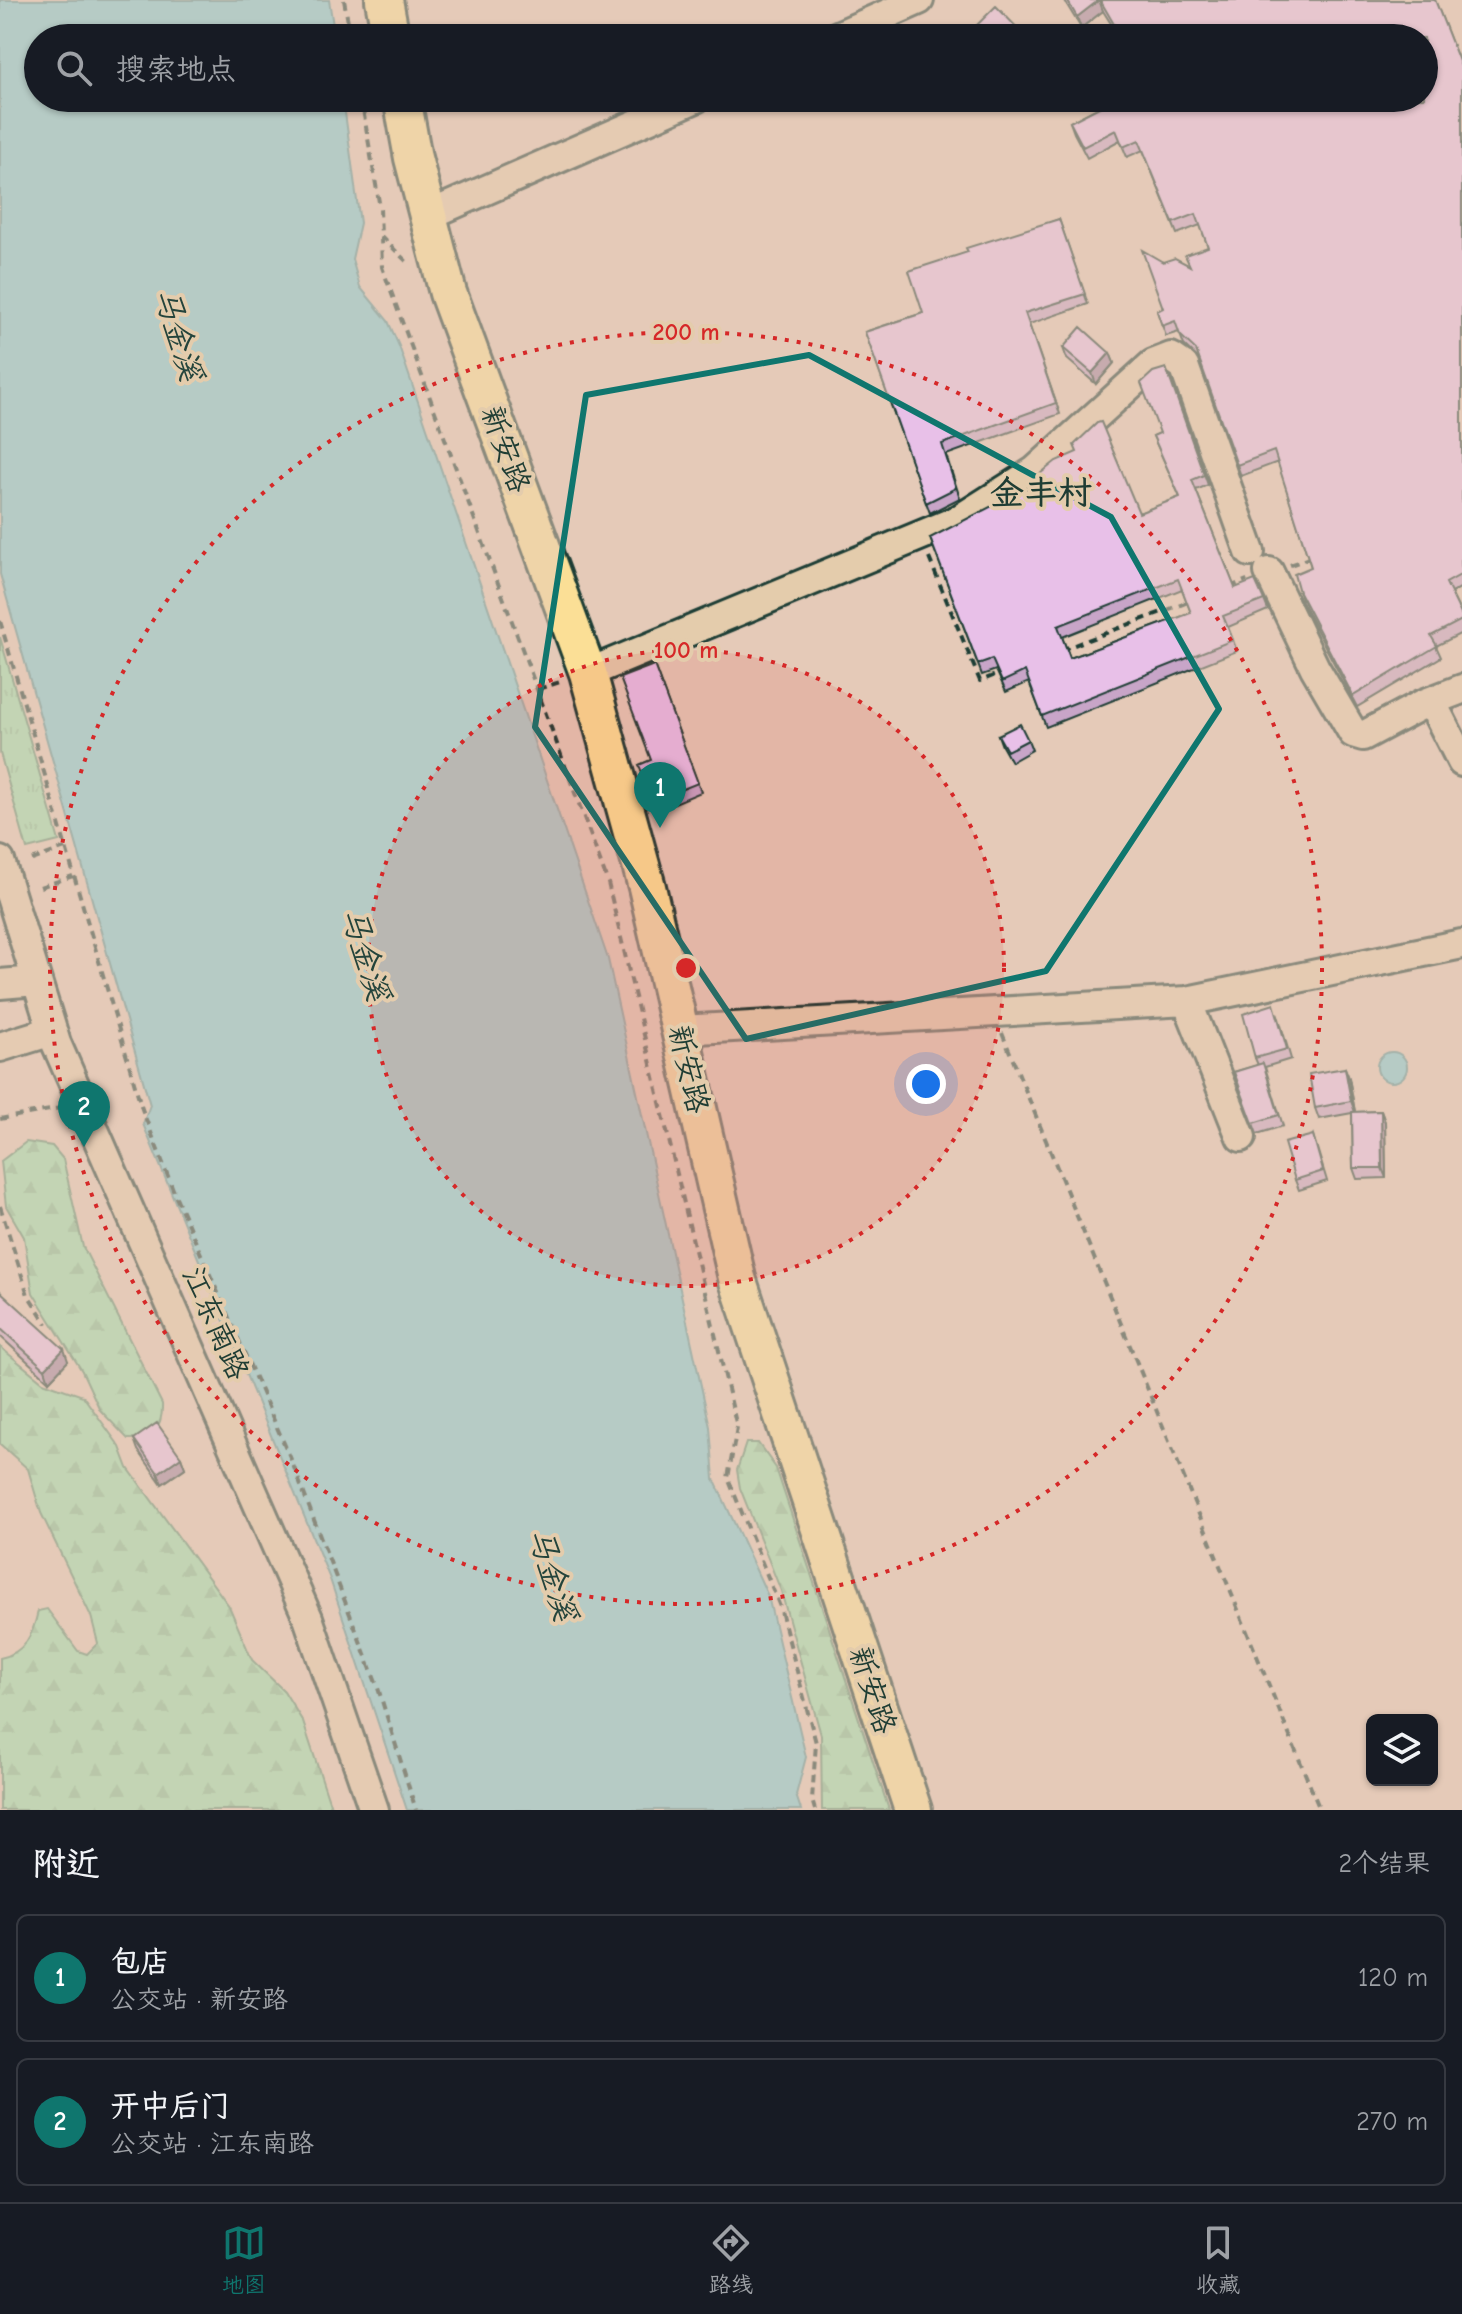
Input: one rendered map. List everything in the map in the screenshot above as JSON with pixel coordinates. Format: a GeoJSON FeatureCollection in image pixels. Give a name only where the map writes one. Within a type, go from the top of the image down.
{"type":"FeatureCollection","features":[{"type":"Feature","properties":{"kind":"main road"},"geometry":{"type":"LineString","coordinates":[[384,0],[388,24]]}},
{"type":"Feature","properties":{"kind":"main road","name":"新安路"},"geometry":{"type":"LineString","coordinates":[[405,112],[448,293],[588,673],[647,887],[737,1278],[913,1810]]}},
{"type":"Feature","properties":{"kind":"street"},"geometry":{"type":"LineString","coordinates":[[865,24],[919,0]]}},
{"type":"Feature","properties":{"kind":"street"},"geometry":{"type":"LineString","coordinates":[[429,215],[664,112]]}},
{"type":"Feature","properties":{"kind":"street"},"geometry":{"type":"LineString","coordinates":[[588,673],[649,651],[958,520],[1011,489],[1103,412],[1153,364],[1171,357],[1184,366],[1259,562],[1353,733],[1363,736],[1423,704],[1462,689]]}},
{"type":"Feature","properties":{"kind":"street"},"geometry":{"type":"LineString","coordinates":[[1423,704],[1435,709],[1462,762]]}},
{"type":"Feature","properties":{"kind":"street","name":"江东南路"},"geometry":{"type":"LineString","coordinates":[[0,861],[52,1031],[308,1618],[374,1810]]}},
{"type":"Feature","properties":{"kind":"street"},"geometry":{"type":"LineString","coordinates":[[680,1030],[1187,1001],[1462,944]]}},
{"type":"Feature","properties":{"kind":"street"},"geometry":{"type":"LineString","coordinates":[[0,984],[37,981]]}},
{"type":"Feature","properties":{"kind":"street"},"geometry":{"type":"LineString","coordinates":[[1187,1001],[1241,1137]]}},
{"type":"Feature","properties":{"kind":"street"},"geometry":{"type":"LineString","coordinates":[[0,1047],[52,1031]]}},
{"type":"Feature","properties":{"kind":"path"},"geometry":{"type":"LineString","coordinates":[[344,0],[348,24]]}},
{"type":"Feature","properties":{"kind":"path"},"geometry":{"type":"LineString","coordinates":[[363,112],[380,208],[382,267],[608,883],[737,1427],[728,1478],[780,1607],[816,1743],[812,1800],[815,1810]]}},
{"type":"Feature","properties":{"kind":"path"},"geometry":{"type":"LineString","coordinates":[[919,534],[980,681],[1009,670]]}},
{"type":"Feature","properties":{"kind":"path"},"geometry":{"type":"LineString","coordinates":[[1228,587],[1259,562],[1313,556]]}},
{"type":"Feature","properties":{"kind":"path"},"geometry":{"type":"LineString","coordinates":[[1053,653],[1199,598]]}},
{"type":"Feature","properties":{"kind":"path"},"geometry":{"type":"LineString","coordinates":[[0,621],[142,1109],[176,1197],[290,1457],[378,1688],[416,1810]]}},
{"type":"Feature","properties":{"kind":"path"},"geometry":{"type":"LineString","coordinates":[[32,860],[65,848]]}},
{"type":"Feature","properties":{"kind":"path"},"geometry":{"type":"LineString","coordinates":[[40,887],[73,876]]}},
{"type":"Feature","properties":{"kind":"path"},"geometry":{"type":"LineString","coordinates":[[994,1012],[1320,1810]]}},
{"type":"Feature","properties":{"kind":"path"},"geometry":{"type":"LineString","coordinates":[[0,1119],[83,1104]]}},
{"type":"Feature","properties":{"kind":"path"},"geometry":{"type":"LineString","coordinates":[[0,1206],[28,1295],[47,1324]]}},
{"type":"Feature","properties":{"kind":"highlighted area"},"geometry":{"type":"Polygon","coordinates":[[[809,355],[1111,517],[1219,709],[1046,971],[746,1039],[535,727],[586,395],[809,355]]]}},
{"type":"Feature","properties":{"kind":"green space"},"geometry":{"type":"Polygon","coordinates":[[[0,637],[59,841],[27,849],[0,753],[0,637]]]}},
{"type":"Feature","properties":{"kind":"green space"},"geometry":{"type":"Polygon","coordinates":[[[26,1142],[52,1146],[63,1159],[83,1247],[162,1404],[158,1425],[144,1437],[128,1439],[100,1410],[82,1371],[33,1293],[24,1237],[6,1206],[1,1161],[26,1142]]]}},
{"type":"Feature","properties":{"kind":"green space"},"geometry":{"type":"Polygon","coordinates":[[[0,1347],[43,1382],[83,1396],[120,1447],[128,1468],[229,1606],[252,1660],[284,1691],[303,1722],[332,1810],[0,1810],[0,1658],[22,1647],[30,1635],[38,1611],[47,1609],[78,1651],[87,1654],[98,1643],[91,1616],[41,1513],[28,1469],[0,1444],[0,1347]]]}},
{"type":"Feature","properties":{"kind":"green space"},"geometry":{"type":"Polygon","coordinates":[[[746,1443],[758,1443],[776,1468],[889,1810],[822,1810],[821,1735],[781,1591],[740,1488],[737,1470],[746,1443]]]}},
{"type":"Feature","properties":{"kind":"water","name":"马金溪"},"geometry":{"type":"Polygon","coordinates":[[[0,0],[329,0],[333,24],[24,24],[24,112],[345,112],[360,223],[352,259],[360,287],[388,321],[399,346],[608,959],[710,1427],[714,1479],[768,1596],[806,1757],[796,1795],[801,1810],[407,1810],[330,1579],[143,1124],[150,1105],[0,574],[0,0]]]}},
{"type":"Feature","properties":{"kind":"water"},"geometry":{"type":"Polygon","coordinates":[[[1392,1052],[1403,1056],[1407,1067],[1403,1078],[1392,1082],[1381,1078],[1377,1067],[1381,1056],[1392,1052]]]}},
{"type":"Feature","properties":{"kind":"building"},"geometry":{"type":"Polygon","coordinates":[[[1067,0],[1099,0],[1077,17],[1067,0]]]}},
{"type":"Feature","properties":{"kind":"building"},"geometry":{"type":"Polygon","coordinates":[[[1100,0],[1435,0],[1462,69],[1462,574],[1446,583],[1462,620],[1431,636],[1437,646],[1353,696],[1299,592],[1294,574],[1311,567],[1274,451],[1237,465],[1196,350],[1180,335],[1175,321],[1162,326],[1157,311],[1163,308],[1142,250],[1163,262],[1175,258],[1190,266],[1185,255],[1208,247],[1196,214],[1173,223],[1139,140],[1123,147],[1116,130],[1083,147],[1070,122],[1089,112],[1438,112],[1438,24],[1114,24],[1100,0]]]}},
{"type":"Feature","properties":{"kind":"building"},"geometry":{"type":"Polygon","coordinates":[[[996,6],[1013,24],[978,24],[996,6]]]}},
{"type":"Feature","properties":{"kind":"building"},"geometry":{"type":"Polygon","coordinates":[[[1059,219],[1085,294],[1025,313],[1056,403],[942,444],[956,488],[926,503],[865,332],[923,313],[909,271],[968,252],[966,248],[1059,219]]]}},
{"type":"Feature","properties":{"kind":"building"},"geometry":{"type":"Polygon","coordinates":[[[1081,327],[1110,353],[1092,373],[1063,348],[1081,327]]]}},
{"type":"Feature","properties":{"kind":"building"},"geometry":{"type":"Polygon","coordinates":[[[1166,368],[1204,475],[1192,480],[1235,588],[1255,580],[1264,600],[1223,616],[1233,640],[1042,716],[1025,671],[1002,682],[992,659],[978,664],[930,538],[1031,486],[1030,482],[1056,461],[1077,452],[1074,445],[1101,422],[1139,513],[1180,497],[1153,436],[1160,433],[1141,383],[1153,372],[1166,368]],[[1178,579],[1058,626],[1070,658],[1191,613],[1178,579]]]}},
{"type":"Feature","properties":{"kind":"building"},"geometry":{"type":"Polygon","coordinates":[[[654,665],[698,783],[653,801],[639,765],[651,760],[620,678],[654,665]]]}},
{"type":"Feature","properties":{"kind":"building"},"geometry":{"type":"Polygon","coordinates":[[[1020,724],[1028,740],[1007,751],[998,735],[1020,724]]]}},
{"type":"Feature","properties":{"kind":"building"},"geometry":{"type":"Polygon","coordinates":[[[1274,1004],[1287,1049],[1255,1058],[1243,1014],[1274,1004]]]}},
{"type":"Feature","properties":{"kind":"building"},"geometry":{"type":"Polygon","coordinates":[[[1263,1063],[1279,1115],[1253,1123],[1234,1072],[1263,1063]]]}},
{"type":"Feature","properties":{"kind":"building"},"geometry":{"type":"Polygon","coordinates":[[[1345,1068],[1351,1101],[1315,1108],[1309,1074],[1345,1068]]]}},
{"type":"Feature","properties":{"kind":"building"},"geometry":{"type":"Polygon","coordinates":[[[1381,1111],[1382,1168],[1353,1168],[1352,1112],[1381,1111]]]}},
{"type":"Feature","properties":{"kind":"building"},"geometry":{"type":"Polygon","coordinates":[[[1313,1135],[1323,1171],[1295,1180],[1284,1143],[1313,1135]]]}},
{"type":"Feature","properties":{"kind":"building"},"geometry":{"type":"Polygon","coordinates":[[[0,1291],[64,1349],[45,1369],[0,1328],[0,1291]]]}},
{"type":"Feature","properties":{"kind":"building"},"geometry":{"type":"Polygon","coordinates":[[[157,1423],[181,1457],[158,1473],[134,1439],[157,1423]]]}},
{"type":"Feature","properties":{"kind":"place","name":"包店"},"geometry":{"type":"Point","coordinates":[660,828]}},
{"type":"Feature","properties":{"kind":"place","name":"开中后门"},"geometry":{"type":"Point","coordinates":[84,1147]}},
{"type":"Feature","properties":{"kind":"district","name":"金丰村"},"geometry":{"type":"Point","coordinates":[1041,492]}}]}
